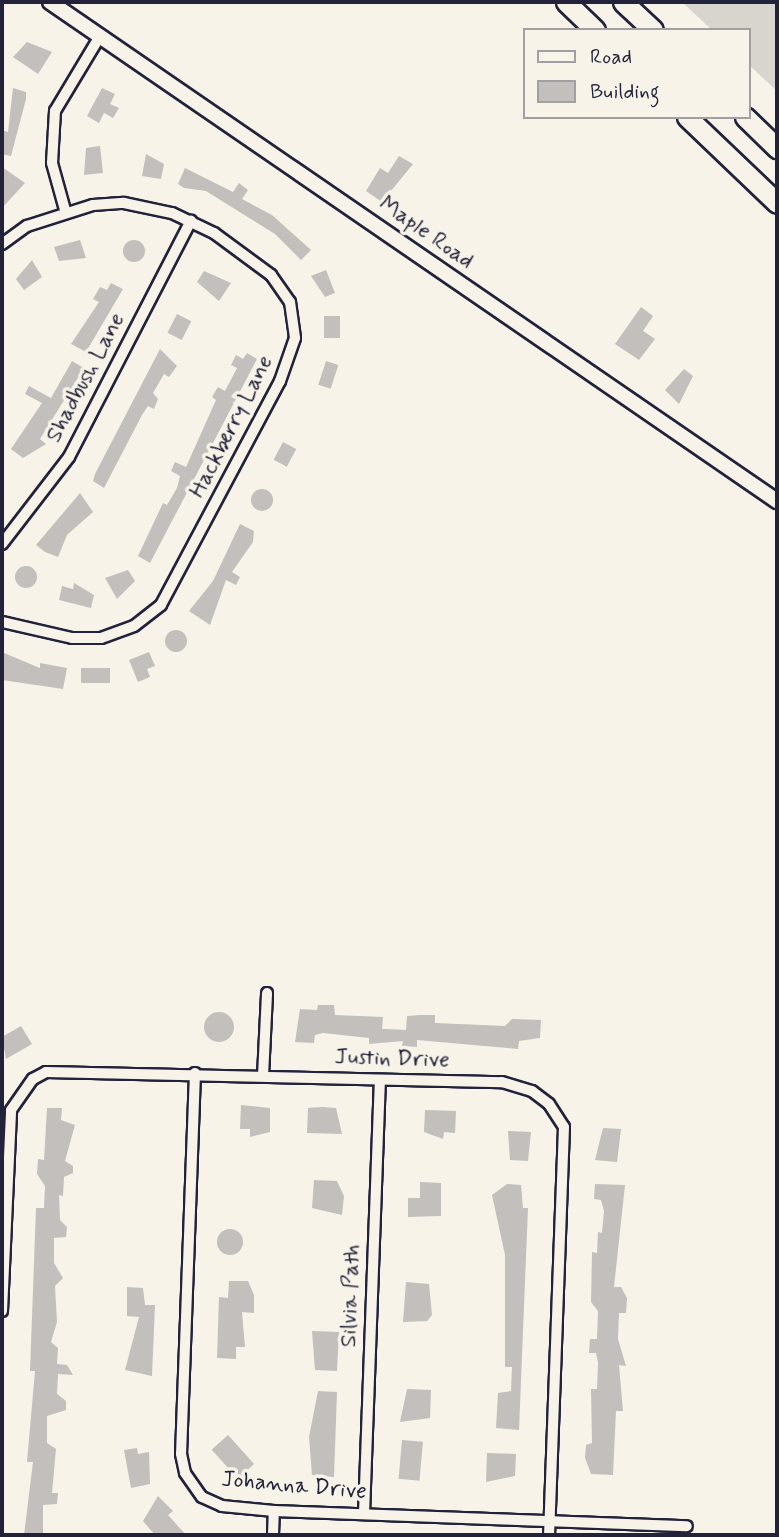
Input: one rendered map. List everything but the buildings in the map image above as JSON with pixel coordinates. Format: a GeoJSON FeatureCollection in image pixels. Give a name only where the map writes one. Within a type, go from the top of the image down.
{"type":"FeatureCollection","features":[{"type":"Feature","properties":{"kind":"highway"},"geometry":{"type":"LineString","coordinates":[[566,2],[593,28]]}},
{"type":"Feature","properties":{"kind":"highway"},"geometry":{"type":"LineString","coordinates":[[623,2],[651,28]]}},
{"type":"Feature","properties":{"kind":"highway"},"geometry":{"type":"LineString","coordinates":[[689,119],[777,203]]}},
{"type":"Feature","properties":{"kind":"highway"},"geometry":{"type":"LineString","coordinates":[[747,119],[777,148]]}},
{"type":"Feature","properties":{"kind":"street","name":"Maple Road"},"geometry":{"type":"LineString","coordinates":[[50,2],[777,500]]}},
{"type":"Feature","properties":{"kind":"street"},"geometry":{"type":"LineString","coordinates":[[2,244],[65,210],[52,163],[55,111],[100,36]]}},
{"type":"Feature","properties":{"kind":"street","name":"Hackberry Lane"},"geometry":{"type":"LineString","coordinates":[[2,622],[72,638],[101,638],[134,626],[161,606],[280,381],[295,338],[283,289],[191,220],[124,203],[65,210]]}},
{"type":"Feature","properties":{"kind":"street","name":"Shadbush Lane"},"geometry":{"type":"LineString","coordinates":[[2,544],[69,457],[191,220]]}},
{"type":"Feature","properties":{"kind":"street"},"geometry":{"type":"LineString","coordinates":[[263,1076],[267,993]]}},
{"type":"Feature","properties":{"kind":"street","name":"Justin Drive"},"geometry":{"type":"LineString","coordinates":[[2,1311],[5,1134],[11,1110],[23,1091],[46,1072],[195,1073],[502,1082],[532,1091],[549,1104],[564,1127],[549,1535]]}},
{"type":"Feature","properties":{"kind":"street","name":"Johanna Drive"},"geometry":{"type":"LineString","coordinates":[[195,1073],[181,1454],[185,1473],[202,1497],[222,1506],[274,1511],[687,1526]]}},
{"type":"Feature","properties":{"kind":"street","name":"Silvia Path"},"geometry":{"type":"LineString","coordinates":[[364,1514],[380,1080]]}},
{"type":"Feature","properties":{"kind":"street"},"geometry":{"type":"LineString","coordinates":[[274,1511],[274,1535]]}},
{"type":"Feature","properties":{"kind":"shaded area"},"geometry":{"type":"Polygon","coordinates":[[[682,2],[777,2],[777,91],[751,67],[751,28],[710,28],[682,2]]]}}]}
